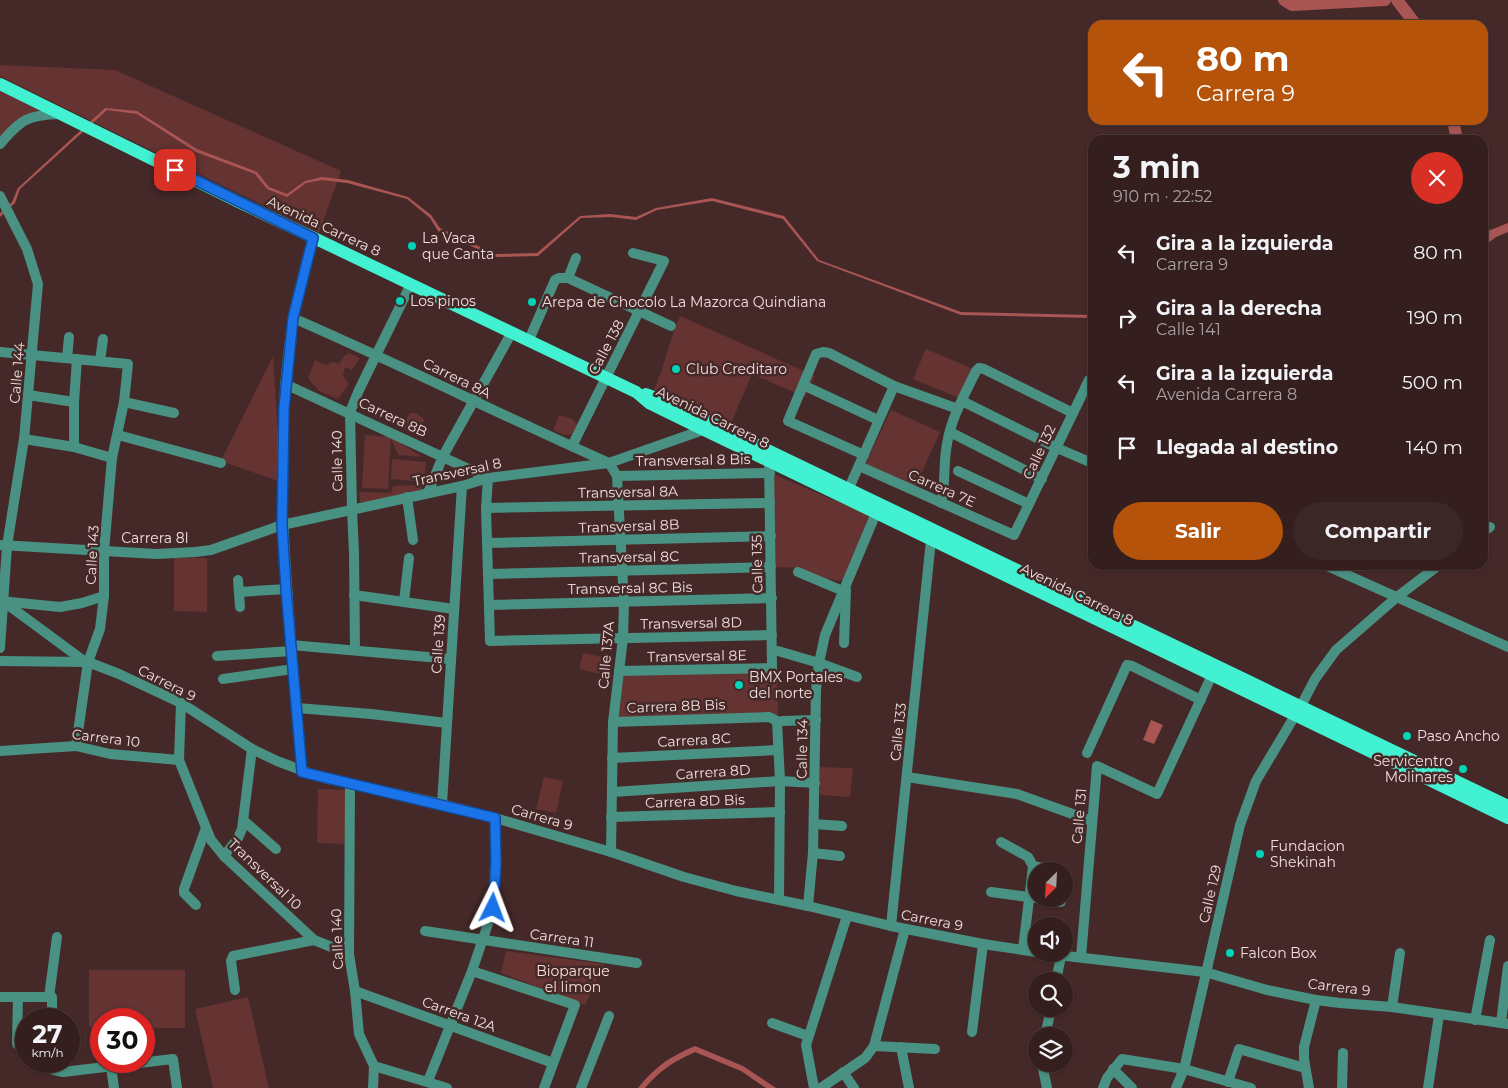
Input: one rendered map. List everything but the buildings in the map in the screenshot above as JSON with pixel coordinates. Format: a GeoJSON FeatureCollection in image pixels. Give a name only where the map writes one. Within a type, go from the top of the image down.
{"type":"FeatureCollection","features":[{"type":"Feature","properties":{"kind":"main road","name":"Avenida Carrera 8"},"geometry":{"type":"LineString","coordinates":[[0,84],[313,238],[605,378],[636,392],[651,395],[674,405],[849,488],[1298,711],[1508,818]]}},
{"type":"Feature","properties":{"kind":"main road","name":"Avenida Carrera 8"},"geometry":{"type":"LineString","coordinates":[[636,392],[649,403],[769,467],[876,513],[1212,675],[1298,711],[1508,806]]}},
{"type":"Feature","properties":{"kind":"street"},"geometry":{"type":"LineString","coordinates":[[0,144],[18,124],[27,118],[61,114]]}},
{"type":"Feature","properties":{"kind":"street","name":"Calle 144"},"geometry":{"type":"LineString","coordinates":[[0,648],[2,601],[5,591],[4,545],[24,439],[38,284],[27,249],[4,205]]}},
{"type":"Feature","properties":{"kind":"street"},"geometry":{"type":"LineString","coordinates":[[302,772],[282,525],[286,384],[293,318],[313,238]]}},
{"type":"Feature","properties":{"kind":"street","name":"Calle 138"},"geometry":{"type":"LineString","coordinates":[[572,446],[605,378],[641,311],[664,261],[633,253]]}},
{"type":"Feature","properties":{"kind":"street"},"geometry":{"type":"LineString","coordinates":[[568,278],[576,258]]}},
{"type":"Feature","properties":{"kind":"street"},"geometry":{"type":"LineString","coordinates":[[529,340],[555,280],[559,278],[568,278],[671,326]]}},
{"type":"Feature","properties":{"kind":"street","name":"Calle 140"},"geometry":{"type":"LineString","coordinates":[[355,650],[350,412],[411,284]]}},
{"type":"Feature","properties":{"kind":"street","name":"Carrera 8A"},"geometry":{"type":"LineString","coordinates":[[293,318],[376,354],[609,463]]}},
{"type":"Feature","properties":{"kind":"street"},"geometry":{"type":"LineString","coordinates":[[428,493],[443,456],[512,332]]}},
{"type":"Feature","properties":{"kind":"street"},"geometry":{"type":"LineString","coordinates":[[69,337],[74,402],[74,447]]}},
{"type":"Feature","properties":{"kind":"street"},"geometry":{"type":"LineString","coordinates":[[0,352],[100,361],[103,339]]}},
{"type":"Feature","properties":{"kind":"street"},"geometry":{"type":"LineString","coordinates":[[864,455],[788,421],[816,354],[829,353],[894,386],[960,405],[1088,461]]}},
{"type":"Feature","properties":{"kind":"street","name":"Calle 143"},"geometry":{"type":"LineString","coordinates":[[76,746],[86,662],[100,629],[104,596],[104,551],[112,458],[124,402],[128,364],[100,361]]}},
{"type":"Feature","properties":{"kind":"street"},"geometry":{"type":"LineString","coordinates":[[941,502],[945,478],[944,461],[950,432],[976,370],[980,368],[1073,413]]}},
{"type":"Feature","properties":{"kind":"street","name":"Calle 132"},"geometry":{"type":"LineString","coordinates":[[1014,535],[1088,382]]}},
{"type":"Feature","properties":{"kind":"street","name":"Carrera 8B"},"geometry":{"type":"LineString","coordinates":[[286,384],[350,412],[488,478]]}},
{"type":"Feature","properties":{"kind":"street"},"geometry":{"type":"LineString","coordinates":[[803,384],[878,420]]}},
{"type":"Feature","properties":{"kind":"street"},"geometry":{"type":"LineString","coordinates":[[849,488],[894,386]]}},
{"type":"Feature","properties":{"kind":"street"},"geometry":{"type":"LineString","coordinates":[[28,395],[74,402]]}},
{"type":"Feature","properties":{"kind":"street"},"geometry":{"type":"LineString","coordinates":[[124,402],[174,412]]}},
{"type":"Feature","properties":{"kind":"street","name":"Transversal 8"},"geometry":{"type":"LineString","coordinates":[[218,547],[282,525],[462,486],[488,478],[609,463],[702,430]]}},
{"type":"Feature","properties":{"kind":"street"},"geometry":{"type":"LineString","coordinates":[[950,432],[1042,479]]}},
{"type":"Feature","properties":{"kind":"street"},"geometry":{"type":"LineString","coordinates":[[118,434],[221,463]]}},
{"type":"Feature","properties":{"kind":"street"},"geometry":{"type":"LineString","coordinates":[[24,439],[74,447],[112,458]]}},
{"type":"Feature","properties":{"kind":"street","name":"Calle 137A"},"geometry":{"type":"LineString","coordinates":[[609,463],[617,476],[624,602],[623,638],[613,722],[611,852]]}},
{"type":"Feature","properties":{"kind":"street","name":"Carrera 7E"},"geometry":{"type":"LineString","coordinates":[[859,466],[1014,535]]}},
{"type":"Feature","properties":{"kind":"street","name":"Transversal 8 Bis"},"geometry":{"type":"LineString","coordinates":[[617,476],[769,467]]}},
{"type":"Feature","properties":{"kind":"street","name":"Calle 135"},"geometry":{"type":"LineString","coordinates":[[769,467],[773,666]]}},
{"type":"Feature","properties":{"kind":"street"},"geometry":{"type":"LineString","coordinates":[[958,471],[1029,504]]}},
{"type":"Feature","properties":{"kind":"street"},"geometry":{"type":"LineString","coordinates":[[488,478],[486,508],[489,605]]}},
{"type":"Feature","properties":{"kind":"street","name":"Calle 139"},"geometry":{"type":"LineString","coordinates":[[442,804],[462,486]]}},
{"type":"Feature","properties":{"kind":"street"},"geometry":{"type":"LineString","coordinates":[[407,498],[413,540]]}},
{"type":"Feature","properties":{"kind":"street","name":"Transversal 8A"},"geometry":{"type":"LineString","coordinates":[[486,508],[770,503]]}},
{"type":"Feature","properties":{"kind":"street","name":"Calle 134"},"geometry":{"type":"LineString","coordinates":[[808,906],[813,853],[819,663],[825,635],[876,513]]}},
{"type":"Feature","properties":{"kind":"street","name":"Transversal 8B"},"geometry":{"type":"LineString","coordinates":[[487,544],[771,536]]}},
{"type":"Feature","properties":{"kind":"street","name":"Calle 133"},"geometry":{"type":"LineString","coordinates":[[891,926],[931,540]]}},
{"type":"Feature","properties":{"kind":"street","name":"Carrera 8I"},"geometry":{"type":"LineString","coordinates":[[4,545],[156,554],[195,552],[218,547]]}},
{"type":"Feature","properties":{"kind":"street"},"geometry":{"type":"LineString","coordinates":[[404,601],[409,558]]}},
{"type":"Feature","properties":{"kind":"street","name":"Transversal 8C"},"geometry":{"type":"LineString","coordinates":[[488,574],[771,567]]}},
{"type":"Feature","properties":{"kind":"street"},"geometry":{"type":"LineString","coordinates":[[1336,570],[1508,646]]}},
{"type":"Feature","properties":{"kind":"street","name":"Calle 129"},"geometry":{"type":"LineString","coordinates":[[1176,1088],[1184,1069],[1240,825],[1256,781],[1315,679],[1336,650],[1397,597],[1432,570]]}},
{"type":"Feature","properties":{"kind":"street"},"geometry":{"type":"LineString","coordinates":[[798,572],[844,588],[844,643]]}},
{"type":"Feature","properties":{"kind":"street"},"geometry":{"type":"LineString","coordinates":[[238,580],[240,607]]}},
{"type":"Feature","properties":{"kind":"street"},"geometry":{"type":"LineString","coordinates":[[239,592],[286,589]]}},
{"type":"Feature","properties":{"kind":"street"},"geometry":{"type":"LineString","coordinates":[[354,595],[454,608]]}},
{"type":"Feature","properties":{"kind":"street"},"geometry":{"type":"LineString","coordinates":[[2,601],[60,607],[104,596]]}},
{"type":"Feature","properties":{"kind":"street","name":"Transversal 8C Bis"},"geometry":{"type":"LineString","coordinates":[[489,605],[772,598]]}},
{"type":"Feature","properties":{"kind":"street"},"geometry":{"type":"LineString","coordinates":[[2,601],[86,662]]}},
{"type":"Feature","properties":{"kind":"street","name":"Transversal 8D"},"geometry":{"type":"LineString","coordinates":[[489,605],[490,641],[772,635]]}},
{"type":"Feature","properties":{"kind":"street"},"geometry":{"type":"LineString","coordinates":[[217,656],[291,648],[355,650],[451,659]]}},
{"type":"Feature","properties":{"kind":"street"},"geometry":{"type":"LineString","coordinates":[[778,651],[819,663],[857,678]]}},
{"type":"Feature","properties":{"kind":"street","name":"Carrera 9"},"geometry":{"type":"LineString","coordinates":[[0,662],[86,662],[119,674],[181,703],[252,749],[302,772],[495,818],[611,852],[684,877],[736,891],[905,929],[982,944],[1028,950]]}},
{"type":"Feature","properties":{"kind":"street"},"geometry":{"type":"LineString","coordinates":[[1087,753],[1127,665],[1200,700],[1212,675]]}},
{"type":"Feature","properties":{"kind":"street","name":"Transversal 8E"},"geometry":{"type":"LineString","coordinates":[[619,671],[772,668],[773,666]]}},
{"type":"Feature","properties":{"kind":"street"},"geometry":{"type":"LineString","coordinates":[[223,679],[294,669]]}},
{"type":"Feature","properties":{"kind":"street","name":"Calle 131"},"geometry":{"type":"LineString","coordinates":[[1080,957],[1097,766],[1157,794],[1200,700]]}},
{"type":"Feature","properties":{"kind":"street"},"geometry":{"type":"LineString","coordinates":[[179,760],[181,703]]}},
{"type":"Feature","properties":{"kind":"street"},"geometry":{"type":"LineString","coordinates":[[297,708],[447,723]]}},
{"type":"Feature","properties":{"kind":"street","name":"Carrera 8B Bis"},"geometry":{"type":"LineString","coordinates":[[613,722],[769,717],[777,721],[778,750]]}},
{"type":"Feature","properties":{"kind":"street"},"geometry":{"type":"LineString","coordinates":[[782,721],[816,720]]}},
{"type":"Feature","properties":{"kind":"street","name":"Carrera 10"},"geometry":{"type":"LineString","coordinates":[[0,751],[76,746],[110,754],[179,760]]}},
{"type":"Feature","properties":{"kind":"street"},"geometry":{"type":"LineString","coordinates":[[224,856],[238,838],[243,820],[252,749]]}},
{"type":"Feature","properties":{"kind":"street"},"geometry":{"type":"LineString","coordinates":[[778,750],[780,781],[779,900]]}},
{"type":"Feature","properties":{"kind":"street","name":"Carrera 8C"},"geometry":{"type":"LineString","coordinates":[[612,758],[778,750]]}},
{"type":"Feature","properties":{"kind":"street","name":"Transversal 10"},"geometry":{"type":"LineString","coordinates":[[179,760],[211,840],[224,856],[314,940],[349,954]]}},
{"type":"Feature","properties":{"kind":"street"},"geometry":{"type":"LineString","coordinates":[[907,777],[1017,794],[1092,821]]}},
{"type":"Feature","properties":{"kind":"street","name":"Carrera 8D"},"geometry":{"type":"LineString","coordinates":[[612,792],[780,781],[816,783]]}},
{"type":"Feature","properties":{"kind":"street","name":"Calle 140"},"geometry":{"type":"LineString","coordinates":[[350,784],[349,954],[359,1034],[374,1066],[373,1088]]}},
{"type":"Feature","properties":{"kind":"street","name":"Carrera 8D Bis"},"geometry":{"type":"LineString","coordinates":[[611,817],[780,812]]}},
{"type":"Feature","properties":{"kind":"street"},"geometry":{"type":"LineString","coordinates":[[428,1081],[472,971],[492,910],[496,864],[495,818]]}},
{"type":"Feature","properties":{"kind":"street"},"geometry":{"type":"LineString","coordinates":[[243,820],[276,849]]}},
{"type":"Feature","properties":{"kind":"street"},"geometry":{"type":"LineString","coordinates":[[814,824],[842,826]]}},
{"type":"Feature","properties":{"kind":"street"},"geometry":{"type":"LineString","coordinates":[[196,905],[184,894],[184,890],[206,828]]}},
{"type":"Feature","properties":{"kind":"street"},"geometry":{"type":"LineString","coordinates":[[1001,842],[1028,856],[1031,862]]}},
{"type":"Feature","properties":{"kind":"street"},"geometry":{"type":"LineString","coordinates":[[813,853],[840,856]]}},
{"type":"Feature","properties":{"kind":"street"},"geometry":{"type":"LineString","coordinates":[[991,892],[1028,897]]}},
{"type":"Feature","properties":{"kind":"street"},"geometry":{"type":"LineString","coordinates":[[1023,949],[1032,908]]}},
{"type":"Feature","properties":{"kind":"street"},"geometry":{"type":"LineString","coordinates":[[814,1088],[806,1045],[847,916]]}},
{"type":"Feature","properties":{"kind":"street"},"geometry":{"type":"LineString","coordinates":[[821,1088],[865,1058],[874,1046],[905,929]]}},
{"type":"Feature","properties":{"kind":"street","name":"Carrera 11"},"geometry":{"type":"LineString","coordinates":[[425,931],[637,963]]}},
{"type":"Feature","properties":{"kind":"street"},"geometry":{"type":"LineString","coordinates":[[51,1008],[50,997],[58,937]]}},
{"type":"Feature","properties":{"kind":"street"},"geometry":{"type":"LineString","coordinates":[[235,990],[232,961],[233,956],[236,954],[314,940]]}},
{"type":"Feature","properties":{"kind":"street"},"geometry":{"type":"LineString","coordinates":[[1476,1020],[1490,940]]}},
{"type":"Feature","properties":{"kind":"street"},"geometry":{"type":"LineString","coordinates":[[972,1032],[982,944]]}},
{"type":"Feature","properties":{"kind":"street"},"geometry":{"type":"LineString","coordinates":[[1392,1006],[1400,953]]}},
{"type":"Feature","properties":{"kind":"street","name":"Carrera 9"},"geometry":{"type":"LineString","coordinates":[[1073,957],[1205,972],[1267,990],[1316,1000],[1392,1006],[1439,1015],[1504,1023]]}},
{"type":"Feature","properties":{"kind":"street"},"geometry":{"type":"LineString","coordinates":[[1504,1023],[1508,966]]}},
{"type":"Feature","properties":{"kind":"street"},"geometry":{"type":"LineString","coordinates":[[472,971],[575,1005],[544,1088]]}},
{"type":"Feature","properties":{"kind":"street","name":"Carrera 12A"},"geometry":{"type":"LineString","coordinates":[[355,990],[553,1063]]}},
{"type":"Feature","properties":{"kind":"street"},"geometry":{"type":"LineString","coordinates":[[0,997],[50,997]]}},
{"type":"Feature","properties":{"kind":"street"},"geometry":{"type":"LineString","coordinates":[[18,997],[18,1008]]}},
{"type":"Feature","properties":{"kind":"street"},"geometry":{"type":"LineString","coordinates":[[1309,1088],[1305,1068],[1304,1047],[1316,1000]]}},
{"type":"Feature","properties":{"kind":"street"},"geometry":{"type":"LineString","coordinates":[[1428,1088],[1439,1015]]}},
{"type":"Feature","properties":{"kind":"street"},"geometry":{"type":"LineString","coordinates":[[581,1088],[609,1016]]}},
{"type":"Feature","properties":{"kind":"street"},"geometry":{"type":"LineString","coordinates":[[772,1023],[808,1036]]}},
{"type":"Feature","properties":{"kind":"street"},"geometry":{"type":"LineString","coordinates":[[874,1046],[935,1049]]}},
{"type":"Feature","properties":{"kind":"street"},"geometry":{"type":"LineString","coordinates":[[901,1047],[909,1088]]}},
{"type":"Feature","properties":{"kind":"street"},"geometry":{"type":"LineString","coordinates":[[1232,1084],[1239,1049],[1305,1068]]}},
{"type":"Feature","properties":{"kind":"street"},"geometry":{"type":"LineString","coordinates":[[1342,1088],[1343,1053]]}},
{"type":"Feature","properties":{"kind":"street"},"geometry":{"type":"LineString","coordinates":[[155,1061],[173,1058],[177,1088]]}},
{"type":"Feature","properties":{"kind":"street"},"geometry":{"type":"LineString","coordinates":[[1103,1088],[1113,1069],[1122,1058],[1184,1069],[1251,1088]]}},
{"type":"Feature","properties":{"kind":"street"},"geometry":{"type":"LineString","coordinates":[[374,1066],[448,1088]]}},
{"type":"Feature","properties":{"kind":"street"},"geometry":{"type":"LineString","coordinates":[[1113,1069],[1132,1088]]}},
{"type":"Feature","properties":{"kind":"street"},"geometry":{"type":"LineString","coordinates":[[843,1072],[854,1088]]}},
{"type":"Feature","properties":{"kind":"street"},"geometry":{"type":"LineString","coordinates":[[1044,1072],[1047,1088]]}},
{"type":"Feature","properties":{"kind":"street"},"geometry":{"type":"LineString","coordinates":[[112,1073],[114,1088]]}},
{"type":"Feature","properties":{"kind":"green space"},"geometry":{"type":"Polygon","coordinates":[[[0,65],[115,70],[341,171],[319,233],[0,76],[0,65]]]}},
{"type":"Feature","properties":{"kind":"green space"},"geometry":{"type":"Polygon","coordinates":[[[0,85],[58,113],[36,113],[0,143],[0,85]]]}},
{"type":"Feature","properties":{"kind":"green space"},"geometry":{"type":"Polygon","coordinates":[[[680,316],[815,376],[805,397],[752,374],[728,430],[652,394],[680,316]]]}},
{"type":"Feature","properties":{"kind":"green space"},"geometry":{"type":"Polygon","coordinates":[[[926,349],[971,368],[959,398],[913,379],[926,349]]]}},
{"type":"Feature","properties":{"kind":"green space"},"geometry":{"type":"Polygon","coordinates":[[[349,353],[360,358],[352,370],[345,367],[343,376],[349,384],[338,399],[319,391],[308,378],[315,360],[326,365],[333,362],[339,364],[344,356],[349,353]]]}},
{"type":"Feature","properties":{"kind":"green space"},"geometry":{"type":"Polygon","coordinates":[[[273,356],[281,482],[221,461],[273,356]]]}},
{"type":"Feature","properties":{"kind":"green space"},"geometry":{"type":"Polygon","coordinates":[[[891,410],[940,432],[914,490],[864,467],[891,410]]]}},
{"type":"Feature","properties":{"kind":"green space"},"geometry":{"type":"Polygon","coordinates":[[[410,413],[416,413],[425,420],[416,433],[402,428],[410,413]]]}},
{"type":"Feature","properties":{"kind":"green space"},"geometry":{"type":"Polygon","coordinates":[[[559,415],[572,419],[580,427],[577,434],[564,435],[553,430],[559,415]]]}},
{"type":"Feature","properties":{"kind":"green space"},"geometry":{"type":"Polygon","coordinates":[[[365,435],[391,437],[423,457],[398,455],[391,438],[388,489],[362,488],[365,435]]]}},
{"type":"Feature","properties":{"kind":"green space"},"geometry":{"type":"Polygon","coordinates":[[[392,459],[426,462],[424,482],[391,479],[392,459]]]}},
{"type":"Feature","properties":{"kind":"green space"},"geometry":{"type":"Polygon","coordinates":[[[773,474],[869,515],[844,581],[811,577],[802,568],[774,567],[773,474]]]}},
{"type":"Feature","properties":{"kind":"green space"},"geometry":{"type":"Polygon","coordinates":[[[421,485],[423,490],[370,502],[360,502],[359,492],[391,493],[393,486],[421,485]]]}},
{"type":"Feature","properties":{"kind":"green space"},"geometry":{"type":"Polygon","coordinates":[[[174,558],[207,558],[207,612],[174,611],[174,558]]]}},
{"type":"Feature","properties":{"kind":"green space"},"geometry":{"type":"Polygon","coordinates":[[[583,653],[609,658],[605,675],[579,669],[583,653]]]}},
{"type":"Feature","properties":{"kind":"green space"},"geometry":{"type":"Polygon","coordinates":[[[777,669],[778,715],[614,720],[619,686],[626,673],[777,669]]]}},
{"type":"Feature","properties":{"kind":"green space"},"geometry":{"type":"Polygon","coordinates":[[[819,767],[853,768],[850,797],[820,795],[819,767]]]}},
{"type":"Feature","properties":{"kind":"green space"},"geometry":{"type":"Polygon","coordinates":[[[544,777],[563,781],[556,813],[536,809],[544,777]]]}},
{"type":"Feature","properties":{"kind":"green space"},"geometry":{"type":"Polygon","coordinates":[[[318,789],[348,790],[346,844],[317,843],[318,789]]]}},
{"type":"Feature","properties":{"kind":"green space","name":"Bioparque el limon"},"geometry":{"type":"Polygon","coordinates":[[[506,951],[604,964],[585,1005],[501,973],[506,951]]]}},
{"type":"Feature","properties":{"kind":"green space"},"geometry":{"type":"Polygon","coordinates":[[[89,970],[185,970],[185,1028],[155,1028],[155,1008],[90,1008],[89,1027],[89,970]]]}},
{"type":"Feature","properties":{"kind":"green space"},"geometry":{"type":"Polygon","coordinates":[[[248,997],[269,1088],[213,1088],[195,1009],[248,997]]]}},
{"type":"Feature","properties":{"kind":"shaded area"},"geometry":{"type":"Polygon","coordinates":[[[105,108],[137,111],[197,149],[257,172],[269,187],[287,194],[305,181],[322,177],[348,180],[408,197],[431,215],[440,228],[495,254],[537,253],[580,216],[610,214],[636,217],[656,208],[712,198],[784,216],[819,260],[961,312],[1088,315],[1088,318],[961,315],[817,261],[783,219],[712,201],[657,210],[636,220],[611,217],[581,218],[538,256],[495,257],[438,231],[430,218],[407,199],[347,183],[322,180],[306,183],[287,197],[267,189],[255,174],[196,152],[137,114],[107,110],[20,189],[15,203],[0,217],[0,213],[12,202],[18,188],[105,108]]]}},
{"type":"Feature","properties":{"kind":"shaded area"},"geometry":{"type":"Polygon","coordinates":[[[1508,223],[1508,232],[1488,243],[1488,231],[1508,223]]]}},
{"type":"Feature","properties":{"kind":"shaded area"},"geometry":{"type":"Polygon","coordinates":[[[1151,720],[1163,725],[1154,744],[1143,740],[1151,720]]]}},
{"type":"Feature","properties":{"kind":"shaded area"},"geometry":{"type":"Polygon","coordinates":[[[695,1046],[743,1066],[776,1088],[766,1088],[741,1071],[695,1052],[668,1067],[645,1088],[638,1088],[663,1063],[695,1046]]]}},
{"type":"Feature","properties":{"kind":"waterway"},"geometry":{"type":"LineString","coordinates":[[1284,0],[1292,5],[1385,0]]}},
{"type":"Feature","properties":{"kind":"waterway"},"geometry":{"type":"LineString","coordinates":[[1397,0],[1412,20]]}},
{"type":"Feature","properties":{"kind":"waterway"},"geometry":{"type":"LineString","coordinates":[[1454,125],[1456,135]]}},
{"type":"Feature","properties":{"kind":"place","name":"La Vaca que Canta"},"geometry":{"type":"Point","coordinates":[412,246]}},
{"type":"Feature","properties":{"kind":"place","name":"Los pinos"},"geometry":{"type":"Point","coordinates":[400,301]}},
{"type":"Feature","properties":{"kind":"place","name":"Arepa de Chocolo La Mazorca Quindiana"},"geometry":{"type":"Point","coordinates":[532,302]}},
{"type":"Feature","properties":{"kind":"place","name":"Club Creditaro"},"geometry":{"type":"Point","coordinates":[676,369]}},
{"type":"Feature","properties":{"kind":"place","name":"BMX Portales del norte"},"geometry":{"type":"Point","coordinates":[739,685]}},
{"type":"Feature","properties":{"kind":"place","name":"Paso Ancho"},"geometry":{"type":"Point","coordinates":[1407,736]}},
{"type":"Feature","properties":{"kind":"place","name":"Servicentro Molinares"},"geometry":{"type":"Point","coordinates":[1463,769]}},
{"type":"Feature","properties":{"kind":"place","name":"Fundacion Shekinah"},"geometry":{"type":"Point","coordinates":[1260,854]}},
{"type":"Feature","properties":{"kind":"place","name":"Falcon Box"},"geometry":{"type":"Point","coordinates":[1230,953]}},
{"type":"Feature","properties":{"kind":"route"},"geometry":{"type":"LineString","coordinates":[[175,170],[313,238],[293,318],[284,408],[282,525],[302,772],[320,778],[442,804],[495,818],[496,864],[493,908]]}}]}
